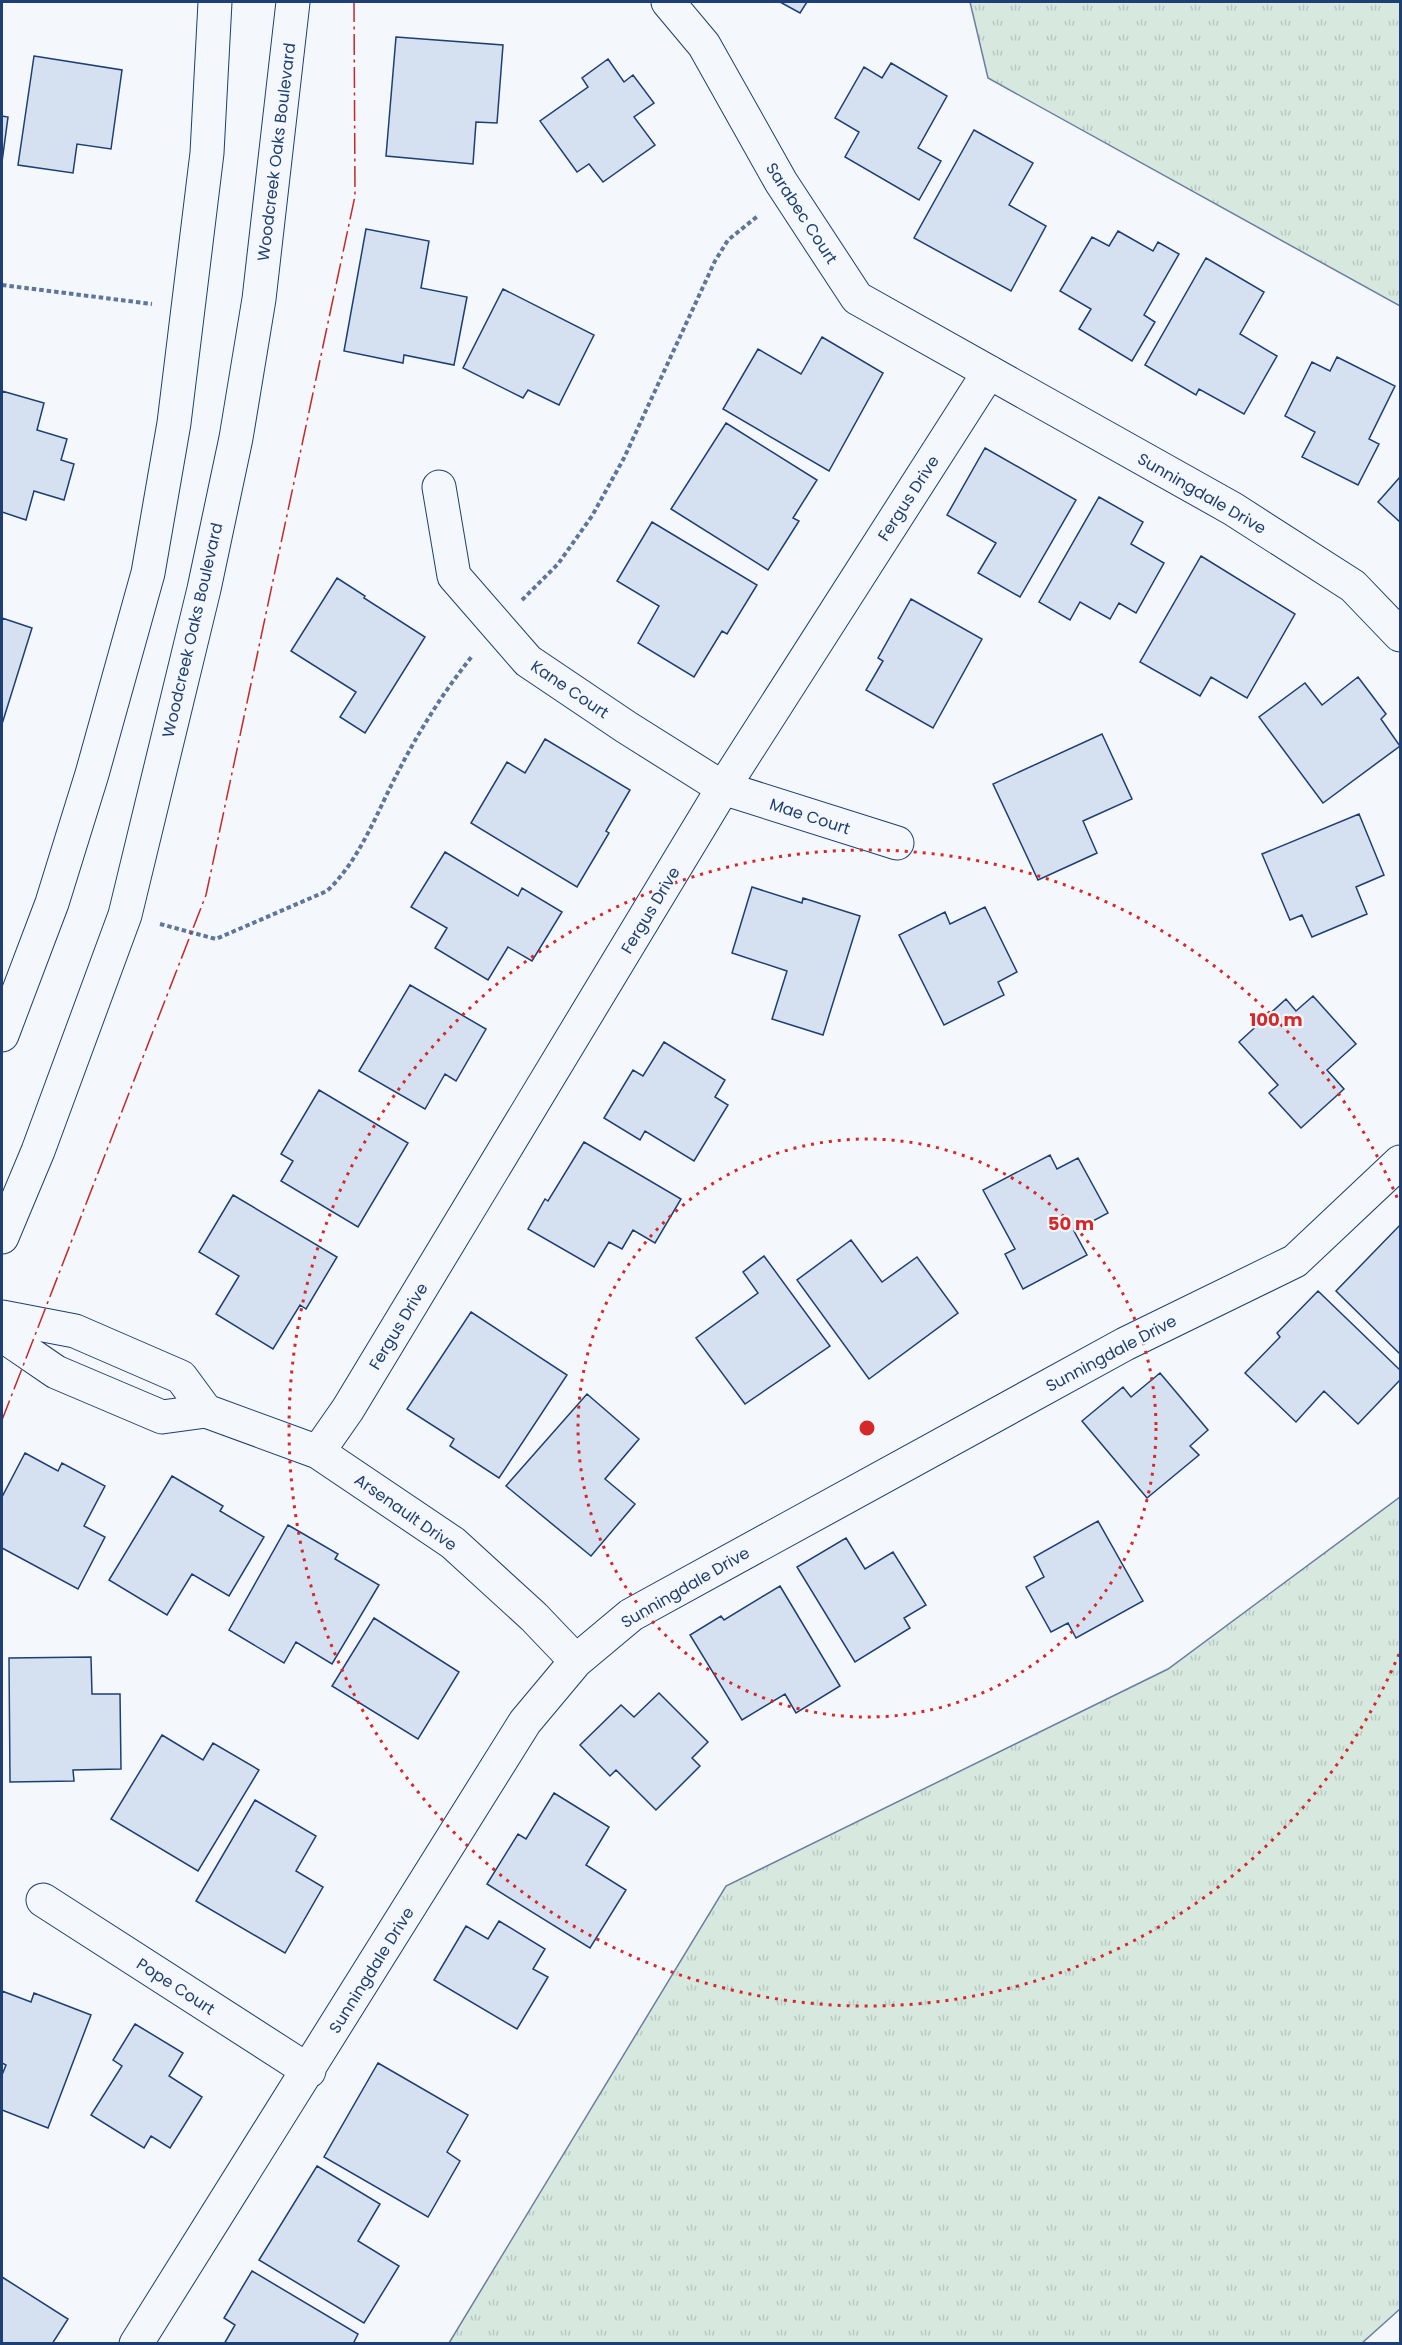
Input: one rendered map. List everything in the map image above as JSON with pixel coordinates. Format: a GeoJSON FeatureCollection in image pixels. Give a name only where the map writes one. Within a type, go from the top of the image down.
{"type":"FeatureCollection","features":[{"type":"Feature","properties":{"kind":"street"},"geometry":{"type":"LineString","coordinates":[[2,1035],[52,903],[92,774],[148,573],[174,423],[207,153],[215,2]]}},
{"type":"Feature","properties":{"kind":"street","name":"Woodcreek Oaks Boulevard"},"geometry":{"type":"LineString","coordinates":[[2,1237],[38,1150],[125,915],[204,589],[236,438],[259,299],[293,2]]}},
{"type":"Feature","properties":{"kind":"street","name":"Sarabec Court"},"geometry":{"type":"LineString","coordinates":[[668,2],[704,45],[781,182],[857,298],[988,372]]}},
{"type":"Feature","properties":{"kind":"street","name":"Sunningdale Drive"},"geometry":{"type":"LineString","coordinates":[[988,372],[1233,509],[1353,586],[1401,635]]}},
{"type":"Feature","properties":{"kind":"street","name":"Fergus Drive"},"geometry":{"type":"LineString","coordinates":[[318,1452],[348,1409],[723,788],[988,372]]}},
{"type":"Feature","properties":{"kind":"street","name":"Kane Court"},"geometry":{"type":"LineString","coordinates":[[439,487],[454,576],[528,661],[626,728],[723,788]]}},
{"type":"Feature","properties":{"kind":"street","name":"Mae Court"},"geometry":{"type":"LineString","coordinates":[[723,788],[897,843]]}},
{"type":"Feature","properties":{"kind":"street","name":"Sunningdale Drive"},"geometry":{"type":"LineString","coordinates":[[136,2343],[309,2071],[525,1722],[576,1661],[640,1610],[1125,1344],[1295,1261],[1401,1162]]}},
{"type":"Feature","properties":{"kind":"street"},"geometry":{"type":"LineString","coordinates":[[2,1317],[75,1331],[182,1377],[206,1411]]}},
{"type":"Feature","properties":{"kind":"street","name":"Arsenault Drive"},"geometry":{"type":"LineString","coordinates":[[2,1335],[56,1372],[162,1417],[206,1411],[318,1452],[453,1543],[534,1617],[576,1661]]}},
{"type":"Feature","properties":{"kind":"street"},"geometry":{"type":"LineString","coordinates":[[98,1390],[115,1349]]}},
{"type":"Feature","properties":{"kind":"street","name":"Pope Court"},"geometry":{"type":"LineString","coordinates":[[43,1900],[309,2071]]}},
{"type":"Feature","properties":{"kind":"path"},"geometry":{"type":"LineString","coordinates":[[2,285],[188,308]]}},
{"type":"Feature","properties":{"kind":"green space"},"geometry":{"type":"Polygon","coordinates":[[[970,2],[1400,2],[1400,306],[988,78],[970,2]]]}},
{"type":"Feature","properties":{"kind":"green space"},"geometry":{"type":"Polygon","coordinates":[[[1400,1497],[1400,2309],[1362,2343],[449,2343],[726,1886],[1168,1669],[1400,1497]]]}},
{"type":"Feature","properties":{"kind":"building"},"geometry":{"type":"Polygon","coordinates":[[[780,2],[807,2],[800,13],[780,2]]]}},
{"type":"Feature","properties":{"kind":"building"},"geometry":{"type":"Polygon","coordinates":[[[396,37],[503,45],[497,123],[476,122],[473,164],[386,156],[396,37]]]}},
{"type":"Feature","properties":{"kind":"building"},"geometry":{"type":"Polygon","coordinates":[[[34,56],[122,70],[111,149],[77,144],[73,173],[18,165],[34,56]]]}},
{"type":"Feature","properties":{"kind":"building"},"geometry":{"type":"Polygon","coordinates":[[[608,59],[624,82],[633,75],[654,103],[634,117],[655,145],[603,182],[589,164],[577,172],[540,121],[588,87],[582,78],[608,59]]]}},
{"type":"Feature","properties":{"kind":"building"},"geometry":{"type":"Polygon","coordinates":[[[891,63],[947,96],[918,148],[941,161],[919,200],[845,157],[859,132],[835,118],[864,67],[882,78],[891,63]]]}},
{"type":"Feature","properties":{"kind":"building"},"geometry":{"type":"Polygon","coordinates":[[[2,116],[8,117],[2,162],[2,116]]]}},
{"type":"Feature","properties":{"kind":"building"},"geometry":{"type":"Polygon","coordinates":[[[974,130],[1033,163],[1009,205],[1046,226],[1011,291],[914,238],[974,130]]]}},
{"type":"Feature","properties":{"kind":"building"},"geometry":{"type":"Polygon","coordinates":[[[366,229],[429,241],[421,288],[467,297],[454,365],[404,355],[403,363],[344,351],[366,229]]]}},
{"type":"Feature","properties":{"kind":"building"},"geometry":{"type":"Polygon","coordinates":[[[1118,231],[1153,251],[1158,242],[1179,254],[1144,315],[1155,322],[1132,361],[1079,329],[1091,309],[1060,291],[1092,237],[1109,246],[1118,231]]]}},
{"type":"Feature","properties":{"kind":"building"},"geometry":{"type":"Polygon","coordinates":[[[1206,258],[1264,292],[1240,334],[1277,356],[1244,414],[1199,389],[1196,395],[1145,365],[1206,258]]]}},
{"type":"Feature","properties":{"kind":"building"},"geometry":{"type":"Polygon","coordinates":[[[503,289],[594,335],[559,405],[528,390],[523,398],[463,368],[503,289]]]}},
{"type":"Feature","properties":{"kind":"building"},"geometry":{"type":"Polygon","coordinates":[[[822,337],[883,373],[829,471],[723,409],[758,349],[801,374],[822,337]]]}},
{"type":"Feature","properties":{"kind":"building"},"geometry":{"type":"Polygon","coordinates":[[[1337,357],[1395,386],[1369,439],[1379,444],[1358,485],[1302,457],[1315,432],[1285,416],[1312,362],[1330,371],[1337,357]]]}},
{"type":"Feature","properties":{"kind":"building"},"geometry":{"type":"Polygon","coordinates":[[[2,391],[44,403],[37,430],[67,439],[61,460],[74,464],[64,500],[34,491],[26,520],[2,512],[2,391]]]}},
{"type":"Feature","properties":{"kind":"building"},"geometry":{"type":"Polygon","coordinates":[[[726,423],[817,480],[793,518],[799,521],[768,570],[671,509],[726,423]]]}},
{"type":"Feature","properties":{"kind":"building"},"geometry":{"type":"Polygon","coordinates":[[[985,448],[1076,500],[1020,597],[978,573],[996,543],[947,515],[985,448]]]}},
{"type":"Feature","properties":{"kind":"building"},"geometry":{"type":"Polygon","coordinates":[[[1400,477],[1400,522],[1378,502],[1400,477]]]}},
{"type":"Feature","properties":{"kind":"building"},"geometry":{"type":"Polygon","coordinates":[[[1099,497],[1143,522],[1131,544],[1164,563],[1136,613],[1119,603],[1110,619],[1080,602],[1070,620],[1039,602],[1099,497]]]}},
{"type":"Feature","properties":{"kind":"building"},"geometry":{"type":"Polygon","coordinates":[[[652,522],[757,585],[727,634],[722,631],[694,677],[638,643],[659,606],[617,581],[652,522]]]}},
{"type":"Feature","properties":{"kind":"building"},"geometry":{"type":"Polygon","coordinates":[[[1201,556],[1295,614],[1247,698],[1211,677],[1200,696],[1140,662],[1201,556]]]}},
{"type":"Feature","properties":{"kind":"building"},"geometry":{"type":"Polygon","coordinates":[[[337,578],[425,637],[365,733],[340,717],[356,692],[291,651],[337,578]]]}},
{"type":"Feature","properties":{"kind":"building"},"geometry":{"type":"Polygon","coordinates":[[[911,599],[982,639],[933,728],[866,690],[883,661],[878,658],[911,599]]]}},
{"type":"Feature","properties":{"kind":"building"},"geometry":{"type":"Polygon","coordinates":[[[2,618],[32,628],[2,724],[2,618]]]}},
{"type":"Feature","properties":{"kind":"building"},"geometry":{"type":"Polygon","coordinates":[[[1358,677],[1386,714],[1381,719],[1400,746],[1323,803],[1259,717],[1305,683],[1322,705],[1358,677]]]}},
{"type":"Feature","properties":{"kind":"building"},"geometry":{"type":"Polygon","coordinates":[[[1102,734],[1132,799],[1083,821],[1097,853],[1038,880],[993,784],[1102,734]]]}},
{"type":"Feature","properties":{"kind":"building"},"geometry":{"type":"Polygon","coordinates":[[[545,739],[630,790],[606,831],[609,833],[577,887],[471,823],[507,762],[525,773],[545,739]]]}},
{"type":"Feature","properties":{"kind":"building"},"geometry":{"type":"Polygon","coordinates":[[[1359,814],[1384,875],[1356,887],[1367,914],[1312,937],[1302,915],[1290,920],[1262,854],[1359,814]]]}},
{"type":"Feature","properties":{"kind":"building"},"geometry":{"type":"Polygon","coordinates":[[[445,852],[518,896],[522,888],[562,912],[532,961],[508,947],[488,980],[435,948],[447,928],[411,907],[445,852]]]}},
{"type":"Feature","properties":{"kind":"building"},"geometry":{"type":"Polygon","coordinates":[[[752,887],[802,903],[803,898],[860,916],[823,1035],[772,1019],[787,971],[732,953],[752,887]]]}},
{"type":"Feature","properties":{"kind":"building"},"geometry":{"type":"Polygon","coordinates":[[[985,907],[1017,972],[998,982],[1004,995],[944,1025],[899,935],[945,912],[950,924],[985,907]]]}},
{"type":"Feature","properties":{"kind":"building"},"geometry":{"type":"Polygon","coordinates":[[[410,985],[486,1029],[456,1081],[445,1074],[425,1109],[359,1071],[410,985]]]}},
{"type":"Feature","properties":{"kind":"building"},"geometry":{"type":"Polygon","coordinates":[[[1313,996],[1356,1044],[1327,1070],[1344,1089],[1301,1128],[1269,1093],[1278,1085],[1239,1042],[1286,999],[1296,1011],[1313,996]]]}},
{"type":"Feature","properties":{"kind":"building"},"geometry":{"type":"Polygon","coordinates":[[[664,1042],[725,1080],[715,1097],[728,1105],[694,1161],[645,1131],[640,1140],[604,1118],[633,1070],[643,1076],[664,1042]]]}},
{"type":"Feature","properties":{"kind":"building"},"geometry":{"type":"Polygon","coordinates":[[[319,1090],[408,1143],[358,1227],[281,1181],[293,1161],[281,1154],[319,1090]]]}},
{"type":"Feature","properties":{"kind":"building"},"geometry":{"type":"Polygon","coordinates":[[[584,1142],[681,1199],[655,1243],[633,1230],[622,1249],[609,1242],[594,1267],[528,1229],[545,1199],[548,1201],[584,1142]]]}},
{"type":"Feature","properties":{"kind":"building"},"geometry":{"type":"Polygon","coordinates":[[[1050,1155],[1057,1169],[1078,1158],[1108,1213],[1074,1231],[1087,1255],[1023,1289],[1005,1254],[1015,1249],[983,1190],[1050,1155]]]}},
{"type":"Feature","properties":{"kind":"building"},"geometry":{"type":"Polygon","coordinates":[[[233,1195],[337,1257],[306,1309],[300,1305],[273,1349],[216,1314],[239,1276],[199,1252],[233,1195]]]}},
{"type":"Feature","properties":{"kind":"building"},"geometry":{"type":"Polygon","coordinates":[[[1400,1225],[1400,1354],[1336,1291],[1400,1225]]]}},
{"type":"Feature","properties":{"kind":"building"},"geometry":{"type":"Polygon","coordinates":[[[851,1240],[882,1282],[917,1257],[958,1313],[869,1379],[797,1280],[851,1240]]]}},
{"type":"Feature","properties":{"kind":"building"},"geometry":{"type":"Polygon","coordinates":[[[764,1256],[830,1346],[745,1404],[696,1338],[758,1293],[743,1272],[764,1256]]]}},
{"type":"Feature","properties":{"kind":"building"},"geometry":{"type":"Polygon","coordinates":[[[1318,1291],[1400,1370],[1400,1380],[1358,1424],[1324,1391],[1296,1422],[1245,1373],[1280,1337],[1277,1333],[1318,1291]]]}},
{"type":"Feature","properties":{"kind":"building"},"geometry":{"type":"Polygon","coordinates":[[[471,1312],[567,1375],[499,1478],[450,1446],[454,1439],[407,1409],[471,1312]]]}},
{"type":"Feature","properties":{"kind":"building"},"geometry":{"type":"Polygon","coordinates":[[[1160,1373],[1208,1430],[1190,1446],[1199,1455],[1147,1498],[1082,1421],[1123,1387],[1131,1397],[1160,1373]]]}},
{"type":"Feature","properties":{"kind":"building"},"geometry":{"type":"Polygon","coordinates":[[[587,1394],[639,1439],[605,1479],[635,1504],[591,1556],[506,1486],[587,1394]]]}},
{"type":"Feature","properties":{"kind":"building"},"geometry":{"type":"Polygon","coordinates":[[[25,1453],[58,1471],[62,1463],[105,1486],[84,1526],[105,1537],[78,1589],[2,1548],[2,1497],[25,1453]]]}},
{"type":"Feature","properties":{"kind":"building"},"geometry":{"type":"Polygon","coordinates":[[[172,1476],[223,1506],[220,1511],[264,1537],[229,1596],[192,1574],[167,1615],[109,1580],[172,1476]]]}},
{"type":"Feature","properties":{"kind":"building"},"geometry":{"type":"Polygon","coordinates":[[[1098,1521],[1143,1601],[1076,1638],[1068,1623],[1051,1632],[1026,1587],[1044,1577],[1034,1557],[1098,1521]]]}},
{"type":"Feature","properties":{"kind":"building"},"geometry":{"type":"Polygon","coordinates":[[[288,1525],[338,1554],[335,1559],[379,1585],[332,1664],[296,1642],[284,1663],[229,1630],[288,1525]]]}},
{"type":"Feature","properties":{"kind":"building"},"geometry":{"type":"Polygon","coordinates":[[[846,1538],[865,1569],[893,1552],[926,1605],[904,1618],[910,1628],[855,1662],[797,1567],[846,1538]]]}},
{"type":"Feature","properties":{"kind":"building"},"geometry":{"type":"Polygon","coordinates":[[[780,1586],[840,1686],[796,1713],[785,1694],[742,1720],[690,1635],[721,1616],[724,1620],[780,1586]]]}},
{"type":"Feature","properties":{"kind":"building"},"geometry":{"type":"Polygon","coordinates":[[[374,1618],[459,1672],[418,1739],[332,1686],[374,1618]]]}},
{"type":"Feature","properties":{"kind":"building"},"geometry":{"type":"Polygon","coordinates":[[[91,1657],[92,1694],[120,1694],[121,1769],[73,1770],[74,1781],[10,1782],[9,1658],[91,1657]]]}},
{"type":"Feature","properties":{"kind":"building"},"geometry":{"type":"Polygon","coordinates":[[[659,1693],[708,1742],[692,1758],[700,1766],[656,1810],[616,1770],[610,1776],[580,1745],[621,1705],[634,1717],[659,1693]]]}},
{"type":"Feature","properties":{"kind":"building"},"geometry":{"type":"Polygon","coordinates":[[[162,1735],[203,1760],[213,1743],[259,1770],[198,1871],[111,1819],[162,1735]]]}},
{"type":"Feature","properties":{"kind":"building"},"geometry":{"type":"Polygon","coordinates":[[[554,1793],[609,1827],[586,1865],[626,1890],[590,1948],[487,1884],[518,1834],[526,1839],[554,1793]]]}},
{"type":"Feature","properties":{"kind":"building"},"geometry":{"type":"Polygon","coordinates":[[[255,1800],[316,1836],[296,1871],[323,1887],[285,1953],[196,1901],[255,1800]]]}},
{"type":"Feature","properties":{"kind":"building"},"geometry":{"type":"Polygon","coordinates":[[[499,1921],[545,1949],[533,1969],[548,1977],[517,2029],[434,1980],[466,1926],[488,1939],[499,1921]]]}},
{"type":"Feature","properties":{"kind":"building"},"geometry":{"type":"Polygon","coordinates":[[[2,1991],[31,2002],[34,1993],[91,2015],[48,2128],[2,2110],[2,2075],[6,2065],[2,2063],[2,1991]]]}},
{"type":"Feature","properties":{"kind":"building"},"geometry":{"type":"Polygon","coordinates":[[[135,2024],[183,2053],[169,2076],[202,2097],[170,2148],[151,2136],[144,2148],[91,2115],[122,2066],[113,2060],[135,2024]]]}},
{"type":"Feature","properties":{"kind":"building"},"geometry":{"type":"Polygon","coordinates":[[[378,2063],[468,2115],[447,2152],[460,2161],[428,2217],[324,2157],[378,2063]]]}},
{"type":"Feature","properties":{"kind":"building"},"geometry":{"type":"Polygon","coordinates":[[[317,2166],[380,2204],[358,2241],[399,2266],[364,2323],[259,2260],[317,2166]]]}},
{"type":"Feature","properties":{"kind":"building"},"geometry":{"type":"Polygon","coordinates":[[[252,2271],[358,2334],[353,2344],[224,2344],[235,2325],[224,2318],[252,2271]]]}},
{"type":"Feature","properties":{"kind":"building"},"geometry":{"type":"Polygon","coordinates":[[[2,2277],[68,2319],[52,2344],[2,2344],[2,2277]]]}},
{"type":"Feature","properties":{"kind":"power"},"geometry":{"type":"LineString","coordinates":[[2,1420],[206,895],[355,196],[354,2]]}}]}
